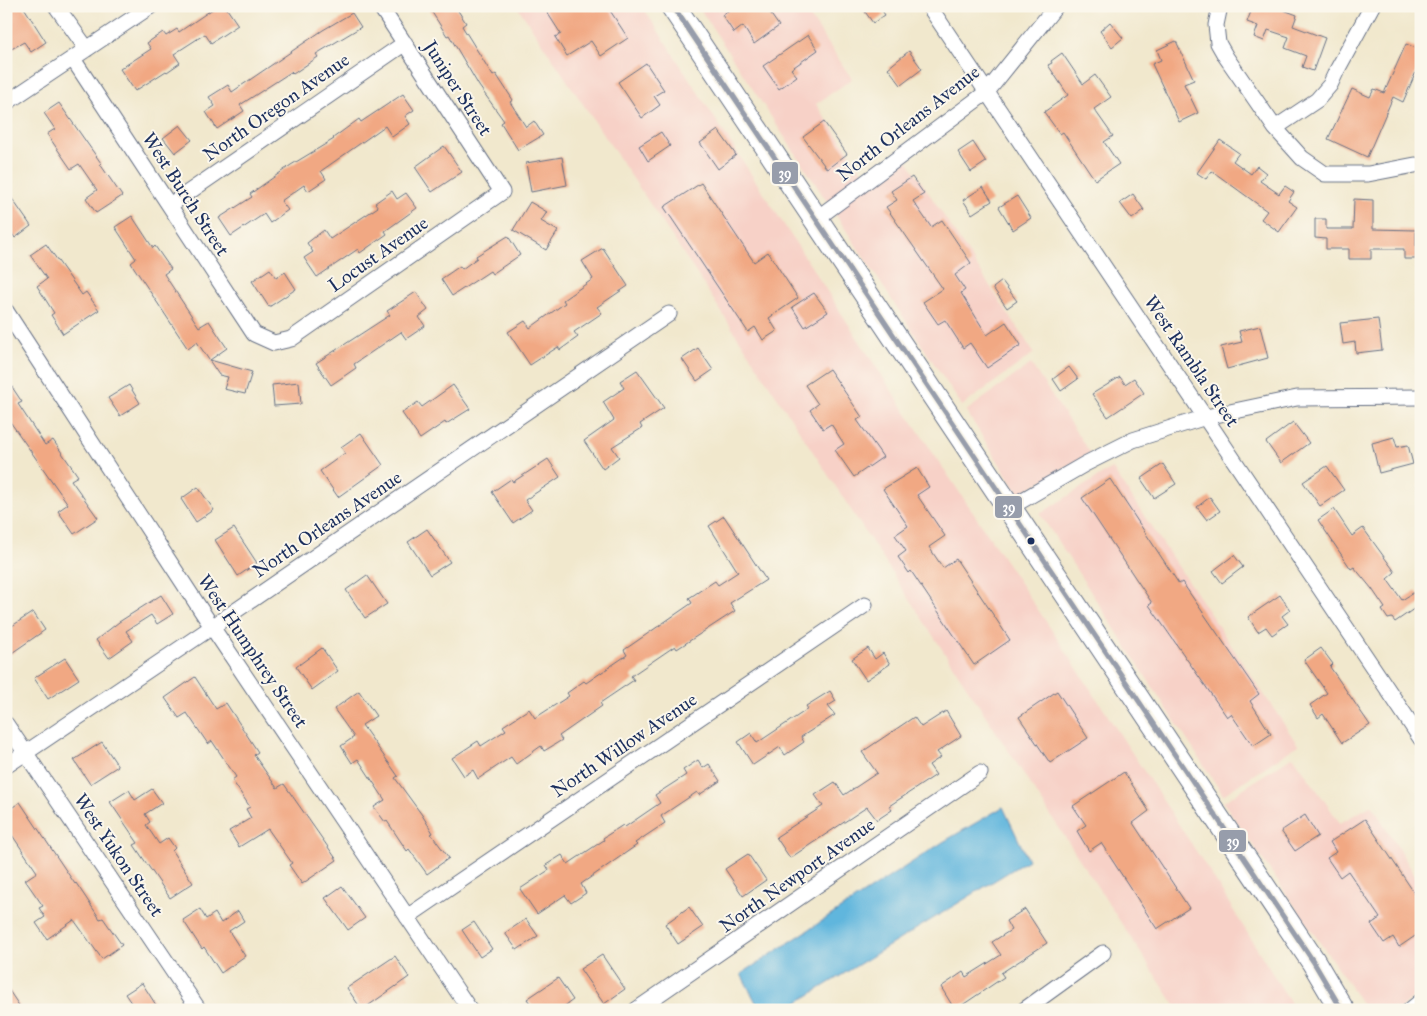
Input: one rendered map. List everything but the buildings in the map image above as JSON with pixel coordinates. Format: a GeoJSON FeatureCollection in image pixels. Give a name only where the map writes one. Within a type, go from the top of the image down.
{"type":"FeatureCollection","features":[{"type":"Feature","properties":{"kind":"main road"},"geometry":{"type":"LineString","coordinates":[[673,6],[1313,961],[1342,1010]]}},
{"type":"Feature","properties":{"kind":"street"},"geometry":{"type":"LineString","coordinates":[[56,6],[86,50]]}},
{"type":"Feature","properties":{"kind":"street"},"geometry":{"type":"LineString","coordinates":[[6,103],[151,6]]}},
{"type":"Feature","properties":{"kind":"street","name":"Juniper Street"},"geometry":{"type":"LineString","coordinates":[[380,6],[502,192]]}},
{"type":"Feature","properties":{"kind":"street","name":"West Rambla Street"},"geometry":{"type":"LineString","coordinates":[[929,6],[1421,739]]}},
{"type":"Feature","properties":{"kind":"street","name":"North Orleans Avenue"},"geometry":{"type":"LineString","coordinates":[[816,219],[987,92],[1056,6]]}},
{"type":"Feature","properties":{"kind":"street"},"geometry":{"type":"LineString","coordinates":[[1220,6],[1216,26],[1218,43],[1237,75],[1275,128],[1302,158],[1325,174],[1368,174],[1415,165]]}},
{"type":"Feature","properties":{"kind":"street"},"geometry":{"type":"LineString","coordinates":[[1275,128],[1317,100],[1330,85],[1372,6]]}},
{"type":"Feature","properties":{"kind":"street","name":"North Oregon Avenue"},"geometry":{"type":"LineString","coordinates":[[170,205],[405,43]]}},
{"type":"Feature","properties":{"kind":"street","name":"West Burch Street"},"geometry":{"type":"LineString","coordinates":[[73,59],[254,334],[274,343]]}},
{"type":"Feature","properties":{"kind":"street","name":"Locust Avenue"},"geometry":{"type":"LineString","coordinates":[[274,343],[291,340],[502,192]]}},
{"type":"Feature","properties":{"kind":"street","name":"West Humphrey Street"},"geometry":{"type":"LineString","coordinates":[[6,311],[212,627],[470,1010]]}},
{"type":"Feature","properties":{"kind":"street","name":"North Orleans Avenue"},"geometry":{"type":"LineString","coordinates":[[6,766],[669,314]]}},
{"type":"Feature","properties":{"kind":"street"},"geometry":{"type":"LineString","coordinates":[[1009,508],[1085,464],[1133,440],[1206,417],[1297,398],[1421,397]]}},
{"type":"Feature","properties":{"kind":"street","name":"North Willow Avenue"},"geometry":{"type":"LineString","coordinates":[[407,917],[865,605]]}},
{"type":"Feature","properties":{"kind":"street","name":"West Yukon Street"},"geometry":{"type":"LineString","coordinates":[[6,724],[199,1010]]}},
{"type":"Feature","properties":{"kind":"street","name":"North Newport Avenue"},"geometry":{"type":"LineString","coordinates":[[636,1010],[980,772]]}},
{"type":"Feature","properties":{"kind":"street"},"geometry":{"type":"LineString","coordinates":[[1024,1010],[1103,953]]}},
{"type":"Feature","properties":{"kind":"street"},"geometry":{"type":"LineString","coordinates":[[1410,1010],[1421,1002]]}},
{"type":"Feature","properties":{"kind":"shaded area"},"geometry":{"type":"Polygon","coordinates":[[[517,6],[642,6],[899,402],[1065,650],[1211,874],[1295,1010],[1178,1010],[681,250],[517,6]]]}},
{"type":"Feature","properties":{"kind":"shaded area"},"geometry":{"type":"Polygon","coordinates":[[[698,6],[803,6],[852,79],[816,104],[873,187],[907,160],[1034,353],[962,406],[698,6]]]}},
{"type":"Feature","properties":{"kind":"shaded area"},"geometry":{"type":"Polygon","coordinates":[[[1031,364],[1090,453],[1019,494],[966,411],[1031,364]]]}},
{"type":"Feature","properties":{"kind":"shaded area"},"geometry":{"type":"Polygon","coordinates":[[[1112,468],[1298,745],[1223,795],[1040,514],[1112,468]]]}},
{"type":"Feature","properties":{"kind":"shaded area"},"geometry":{"type":"Polygon","coordinates":[[[1293,756],[1340,823],[1372,805],[1421,885],[1421,990],[1399,1010],[1365,1010],[1223,802],[1293,756]]]}},
{"type":"Feature","properties":{"kind":"water"},"geometry":{"type":"Polygon","coordinates":[[[1003,807],[1028,860],[785,1010],[760,1010],[741,974],[943,842],[1003,807]]]}},
{"type":"Feature","properties":{"kind":"transit line","name":"39"},"geometry":{"type":"LineString","coordinates":[[673,6],[1313,961],[1342,1010]]}}]}
